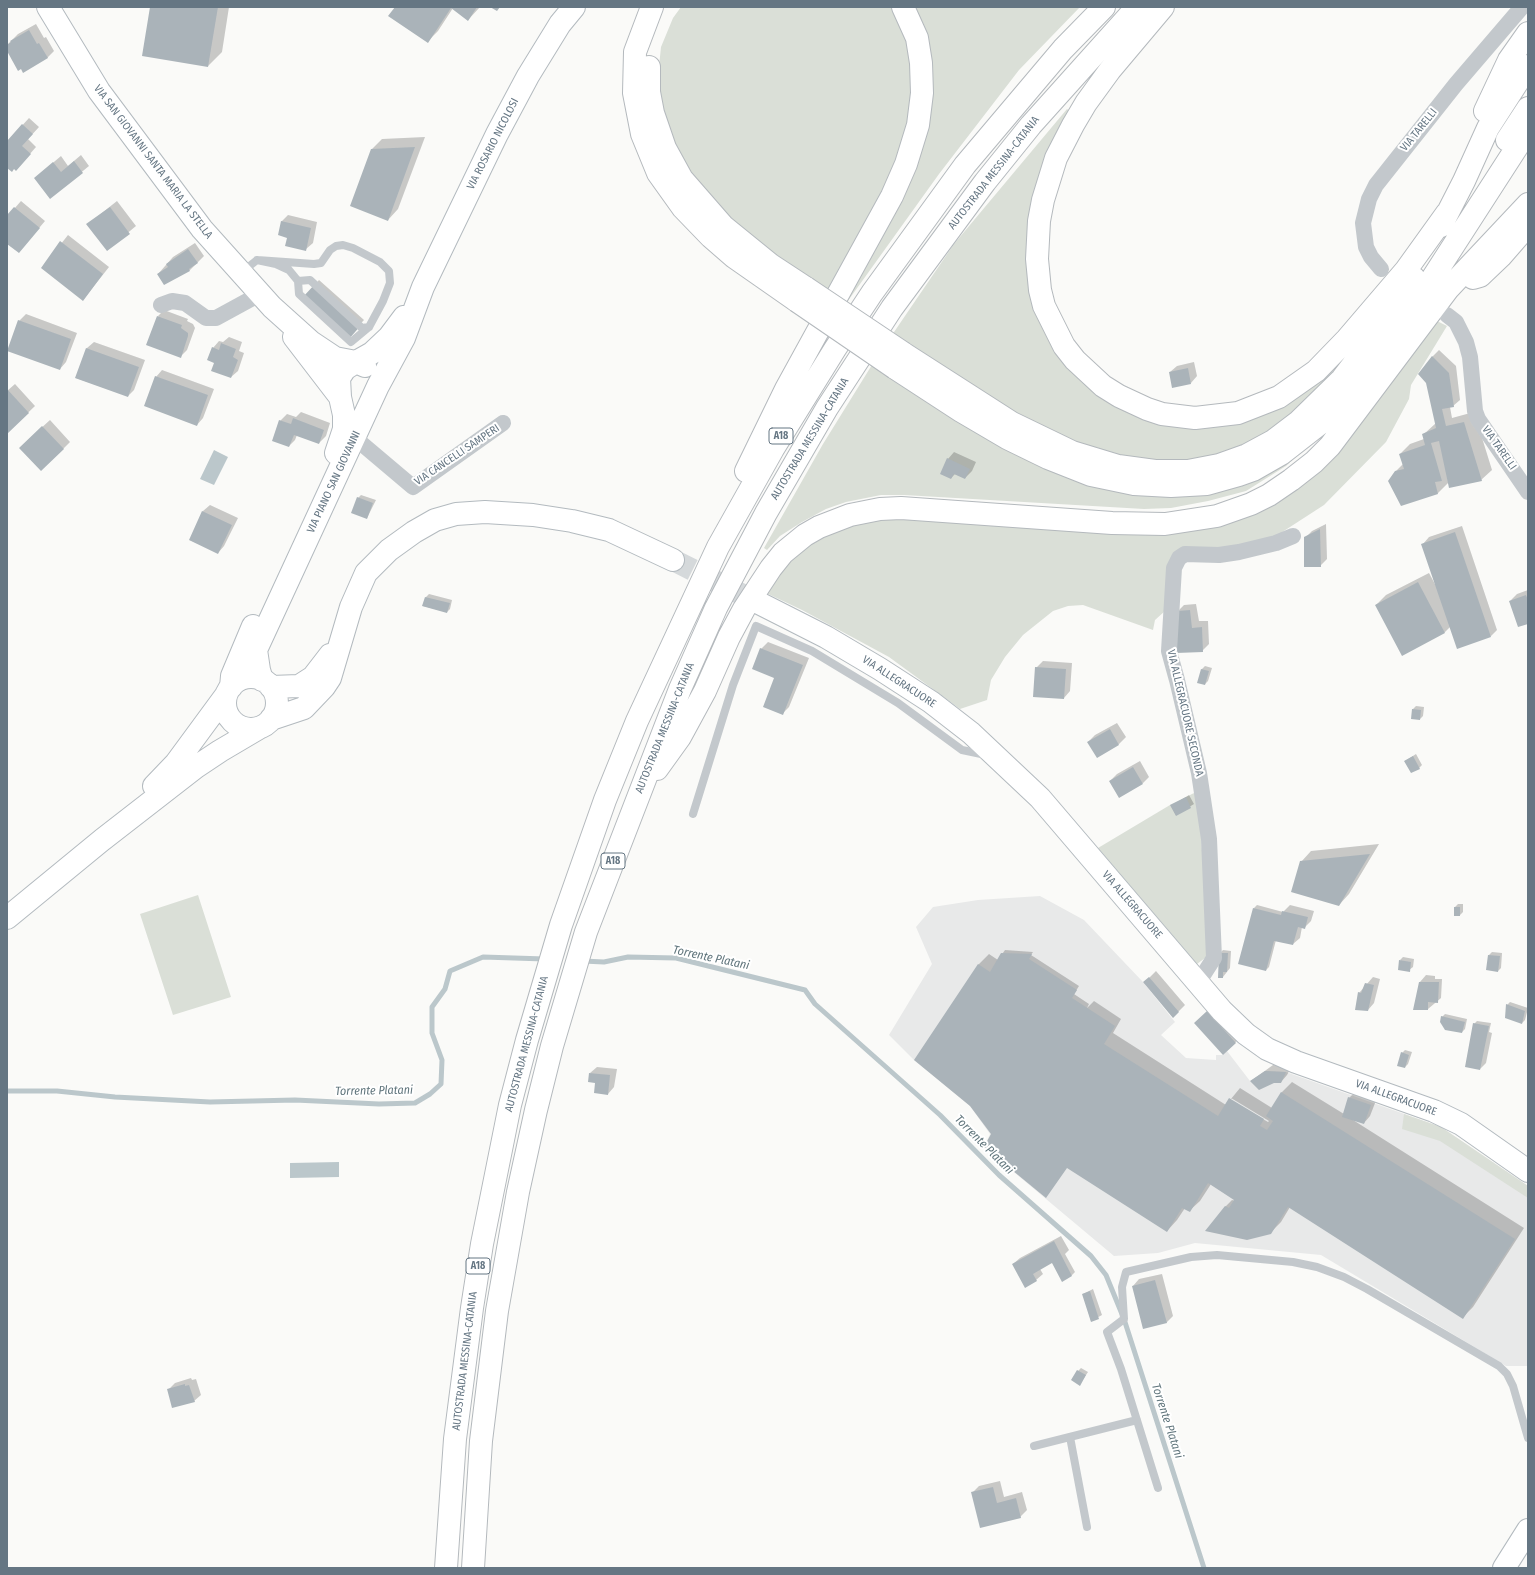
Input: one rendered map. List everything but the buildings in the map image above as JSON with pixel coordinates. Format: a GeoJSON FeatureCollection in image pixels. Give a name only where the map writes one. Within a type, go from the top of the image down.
{"type":"FeatureCollection","features":[{"type":"Feature","properties":{"kind":"main road","name":"VIA SAN GIOVANNI SANTA MARIA LA STELLA"},"geometry":{"type":"LineString","coordinates":[[48,7],[99,91],[202,229],[249,266],[266,300]]}},
{"type":"Feature","properties":{"kind":"main road","name":"VIA ROSARIO NICOLOSI"},"geometry":{"type":"LineString","coordinates":[[423,287],[496,134],[528,76],[560,24],[574,7]]}},
{"type":"Feature","properties":{"kind":"main road"},"geometry":{"type":"LineString","coordinates":[[652,7],[635,52],[634,93],[642,134],[658,173],[683,208],[711,237],[734,257],[802,295],[899,360],[1012,423],[1072,452],[1118,466],[1155,471],[1188,471],[1219,465],[1247,455],[1273,441],[1298,422],[1342,379],[1388,318],[1418,272],[1464,181],[1488,128],[1528,66]]}},
{"type":"Feature","properties":{"kind":"main road"},"geometry":{"type":"LineString","coordinates":[[668,7],[661,19],[655,35],[650,55],[648,73],[649,92],[653,112],[665,148],[682,179],[723,226],[771,265],[802,295]]}},
{"type":"Feature","properties":{"kind":"main road"},"geometry":{"type":"LineString","coordinates":[[660,671],[674,618],[786,389],[892,196],[906,164],[918,125],[922,85],[921,63],[917,38],[903,7]]}},
{"type":"Feature","properties":{"kind":"main road","name":"A18"},"geometry":{"type":"LineString","coordinates":[[660,671],[718,547],[806,394],[872,293],[966,165],[1063,49],[1104,7]]}},
{"type":"Feature","properties":{"kind":"main road","name":"AUTOSTRADA MESSINA-CATANIA"},"geometry":{"type":"LineString","coordinates":[[473,1568],[482,1426],[497,1311],[518,1192],[536,1110],[552,1046],[586,932],[680,689],[716,608],[766,513],[827,408],[892,308],[985,182],[1031,125],[1137,7]]}},
{"type":"Feature","properties":{"kind":"main road"},"geometry":{"type":"LineString","coordinates":[[1162,7],[1110,70],[1086,103],[1073,125],[1051,171],[1039,221],[1037,259],[1040,290],[1044,306],[1064,346],[1075,360],[1103,386],[1119,396],[1147,409],[1162,414],[1195,418],[1238,413],[1279,397],[1316,371],[1347,339],[1406,270],[1447,213]]}},
{"type":"Feature","properties":{"kind":"main road"},"geometry":{"type":"LineString","coordinates":[[1464,181],[1488,102],[1508,60],[1528,33]]}},
{"type":"Feature","properties":{"kind":"main road"},"geometry":{"type":"LineString","coordinates":[[1464,181],[1528,88]]}},
{"type":"Feature","properties":{"kind":"main road"},"geometry":{"type":"LineString","coordinates":[[1445,260],[1480,182],[1528,108]]}},
{"type":"Feature","properties":{"kind":"main road"},"geometry":{"type":"LineString","coordinates":[[688,722],[697,686],[736,605],[764,563],[788,540],[816,522],[848,508],[879,502],[1140,516],[1196,512],[1230,503],[1262,489],[1290,471],[1307,457],[1333,430],[1355,400],[1528,130]]}},
{"type":"Feature","properties":{"kind":"main road"},"geometry":{"type":"LineString","coordinates":[[1473,217],[1528,152]]}},
{"type":"Feature","properties":{"kind":"main road"},"geometry":{"type":"LineString","coordinates":[[640,790],[680,737],[705,691],[729,637],[744,610],[771,568],[783,553],[805,535],[850,515],[880,509],[901,508],[1142,524],[1172,523],[1217,516],[1269,495],[1291,480],[1319,456],[1373,390],[1448,289],[1528,204]]}},
{"type":"Feature","properties":{"kind":"main road"},"geometry":{"type":"LineString","coordinates":[[1448,289],[1480,276],[1501,256],[1528,225]]}},
{"type":"Feature","properties":{"kind":"main road"},"geometry":{"type":"LineString","coordinates":[[340,397],[340,378],[345,369],[372,353],[389,337],[423,287]]}},
{"type":"Feature","properties":{"kind":"main road","name":"VIA PIANO SAN GIOVANNI"},"geometry":{"type":"LineString","coordinates":[[267,683],[259,670],[256,650],[378,386],[404,338],[423,287]]}},
{"type":"Feature","properties":{"kind":"main road"},"geometry":{"type":"LineString","coordinates":[[266,300],[311,342],[334,358],[356,362],[370,368],[377,376],[378,386]]}},
{"type":"Feature","properties":{"kind":"main road"},"geometry":{"type":"LineString","coordinates":[[266,300],[340,397]]}},
{"type":"Feature","properties":{"kind":"main road"},"geometry":{"type":"LineString","coordinates":[[899,360],[961,411],[1007,438],[1048,458],[1091,475],[1115,481],[1134,484],[1171,486],[1207,484],[1222,480],[1253,470],[1281,454],[1322,422],[1388,348]]}},
{"type":"Feature","properties":{"kind":"main road","name":"VIA PIANO SAN GIOVANNI"},"geometry":{"type":"LineString","coordinates":[[229,691],[232,676],[244,644],[341,444],[344,429],[344,415],[340,397]]}},
{"type":"Feature","properties":{"kind":"main road"},"geometry":{"type":"LineString","coordinates":[[229,691],[225,704],[227,714],[232,722],[240,727],[249,729],[304,708],[324,687],[330,678],[339,643],[351,607],[366,573],[389,550],[414,532],[435,520],[456,514],[486,512],[533,515],[572,521],[608,530],[673,560]]}},
{"type":"Feature","properties":{"kind":"main road","name":"VIA ALLEGRACUORE"},"geometry":{"type":"LineString","coordinates":[[756,602],[826,637],[880,669],[948,715],[971,733],[1040,798],[1222,1011],[1246,1034],[1267,1049],[1296,1062],[1434,1111],[1461,1124],[1528,1171]]}},
{"type":"Feature","properties":{"kind":"main road"},"geometry":{"type":"LineString","coordinates":[[102,840],[176,763],[238,681],[246,678],[267,683],[299,686],[313,677],[339,643]]}},
{"type":"Feature","properties":{"kind":"main road","name":"AUTOSTRADA MESSINA-CATANIA"},"geometry":{"type":"LineString","coordinates":[[446,1568],[455,1439],[465,1353],[482,1244],[510,1105],[547,970],[561,925],[605,800],[637,721],[660,671]]}},
{"type":"Feature","properties":{"kind":"main road"},"geometry":{"type":"LineString","coordinates":[[7,918],[102,840],[196,767],[220,750],[265,724],[276,712],[277,703],[275,694],[267,683]]}},
{"type":"Feature","properties":{"kind":"main road"},"geometry":{"type":"LineString","coordinates":[[1504,1568],[1528,1530]]}},
{"type":"Feature","properties":{"kind":"street","name":"VIA TARELLI"},"geometry":{"type":"LineString","coordinates":[[1381,269],[1371,257],[1366,247],[1363,223],[1369,199],[1376,185],[1456,84],[1522,7]]}},
{"type":"Feature","properties":{"kind":"street"},"geometry":{"type":"LineString","coordinates":[[161,305],[172,301],[185,303],[206,318],[216,318],[266,300]]}},
{"type":"Feature","properties":{"kind":"street","name":"VIA TARELLI"},"geometry":{"type":"LineString","coordinates":[[1447,315],[1456,322],[1466,342],[1470,357],[1475,411],[1478,419],[1528,492]]}},
{"type":"Feature","properties":{"kind":"street","name":"VIA CANCELLI SAMPERI"},"geometry":{"type":"LineString","coordinates":[[355,438],[413,487],[503,423]]}},
{"type":"Feature","properties":{"kind":"street","name":"VIA ALLEGRACUORE SECONDA"},"geometry":{"type":"LineString","coordinates":[[1198,983],[1214,958],[1209,839],[1199,773],[1169,651],[1174,568],[1178,558],[1185,554],[1219,555],[1239,552],[1276,543],[1293,536]]}},
{"type":"Feature","properties":{"kind":"lane"},"geometry":{"type":"LineString","coordinates":[[249,266],[276,264],[290,270],[298,281],[299,294],[351,342],[369,327],[383,301],[390,283],[389,271],[371,257],[343,245],[336,246],[330,250],[321,263],[314,264],[249,266]]}},
{"type":"Feature","properties":{"kind":"lane"},"geometry":{"type":"LineString","coordinates":[[298,281],[310,280],[362,328],[369,327]]}},
{"type":"Feature","properties":{"kind":"lane"},"geometry":{"type":"LineString","coordinates":[[692,814],[733,685],[756,626],[812,651],[898,703],[962,750],[1000,759]]}},
{"type":"Feature","properties":{"kind":"lane"},"geometry":{"type":"LineString","coordinates":[[1158,1488],[1107,1332],[1124,1319],[1122,1287],[1126,1272],[1191,1257],[1217,1255],[1293,1262],[1317,1267],[1344,1277],[1499,1366],[1507,1374],[1521,1408],[1528,1438]]}},
{"type":"Feature","properties":{"kind":"lane"},"geometry":{"type":"LineString","coordinates":[[1034,1446],[1137,1420]]}},
{"type":"Feature","properties":{"kind":"lane"},"geometry":{"type":"LineString","coordinates":[[1070,1437],[1087,1527]]}},
{"type":"Feature","properties":{"kind":"shaded area"},"geometry":{"type":"Polygon","coordinates":[[[681,7],[892,7],[899,17],[909,40],[913,68],[909,125],[897,163],[829,290],[776,257],[735,227],[699,188],[670,141],[661,111],[658,76],[661,47],[673,18],[681,7]]]}},
{"type":"Feature","properties":{"kind":"shaded area"},"geometry":{"type":"Polygon","coordinates":[[[910,7],[1080,7],[1019,70],[939,174],[822,337],[917,158],[910,7]]]}},
{"type":"Feature","properties":{"kind":"shaded area"},"geometry":{"type":"Polygon","coordinates":[[[1067,109],[1071,112],[1034,293],[1118,401],[1253,413],[1379,309],[1334,376],[1279,428],[1221,455],[1191,461],[1154,462],[1123,458],[1077,445],[1036,426],[892,335],[954,244],[1067,109]]]}},
{"type":"Feature","properties":{"kind":"shaded area"},"geometry":{"type":"Polygon","coordinates":[[[1435,320],[1447,326],[1411,385],[1409,399],[1386,442],[1324,505],[1273,538],[1238,547],[1181,549],[1165,611],[1155,620],[1153,630],[1083,605],[1068,606],[1053,611],[1023,635],[1005,657],[991,680],[987,700],[960,709],[889,657],[802,610],[762,591],[772,574],[813,539],[853,523],[902,517],[1145,531],[1278,497],[1435,320]]]}},
{"type":"Feature","properties":{"kind":"shaded area"},"geometry":{"type":"Polygon","coordinates":[[[875,360],[1101,482],[1316,437],[1286,466],[1246,491],[1208,501],[1171,508],[1144,509],[904,495],[881,495],[846,502],[826,509],[780,536],[767,550],[764,548],[823,444],[875,360]]]}},
{"type":"Feature","properties":{"kind":"shaded area"},"geometry":{"type":"Polygon","coordinates":[[[214,450],[228,457],[214,485],[200,479],[214,450]]]}},
{"type":"Feature","properties":{"kind":"shaded area"},"geometry":{"type":"Polygon","coordinates":[[[1198,791],[1209,955],[1197,964],[1098,848],[1170,805],[1198,791]]]}},
{"type":"Feature","properties":{"kind":"shaded area"},"geometry":{"type":"Polygon","coordinates":[[[198,895],[231,997],[173,1015],[140,914],[198,895]]]}},
{"type":"Feature","properties":{"kind":"shaded area"},"geometry":{"type":"Polygon","coordinates":[[[1040,896],[1084,920],[1143,982],[1175,1022],[1161,1035],[1186,1058],[1216,1060],[1216,1055],[1223,1055],[1227,1051],[1250,1081],[1265,1071],[1286,1072],[1441,1127],[1528,1186],[1528,1366],[1506,1366],[1321,1255],[1195,1243],[1158,1253],[1114,1256],[984,1147],[990,1134],[970,1106],[914,1060],[889,1035],[932,964],[916,927],[933,907],[978,900],[1040,896]]]}},
{"type":"Feature","properties":{"kind":"shaded area"},"geometry":{"type":"Polygon","coordinates":[[[1404,1114],[1441,1127],[1528,1186],[1528,1198],[1440,1141],[1402,1129],[1404,1114]]]}},
{"type":"Feature","properties":{"kind":"shaded area"},"geometry":{"type":"Polygon","coordinates":[[[339,1162],[339,1177],[290,1178],[290,1163],[339,1162]]]}},
{"type":"Feature","properties":{"kind":"waterway","name":"Torrente Platani"},"geometry":{"type":"LineString","coordinates":[[7,1091],[57,1091],[115,1097],[210,1102],[295,1100],[379,1104],[415,1103],[430,1094],[441,1084],[442,1060],[432,1033],[432,1007],[445,989],[450,971],[483,957],[545,959]]}},
{"type":"Feature","properties":{"kind":"waterway","name":"Torrente Platani"},"geometry":{"type":"LineString","coordinates":[[583,961],[604,962],[628,957],[676,958],[805,990],[815,1004],[940,1115],[999,1175],[1091,1256],[1106,1275],[1124,1319],[1204,1568]]}},
{"type":"Feature","properties":{"kind":"tunnel"},"geometry":{"type":"LineString","coordinates":[[673,560],[757,602]]}}]}
